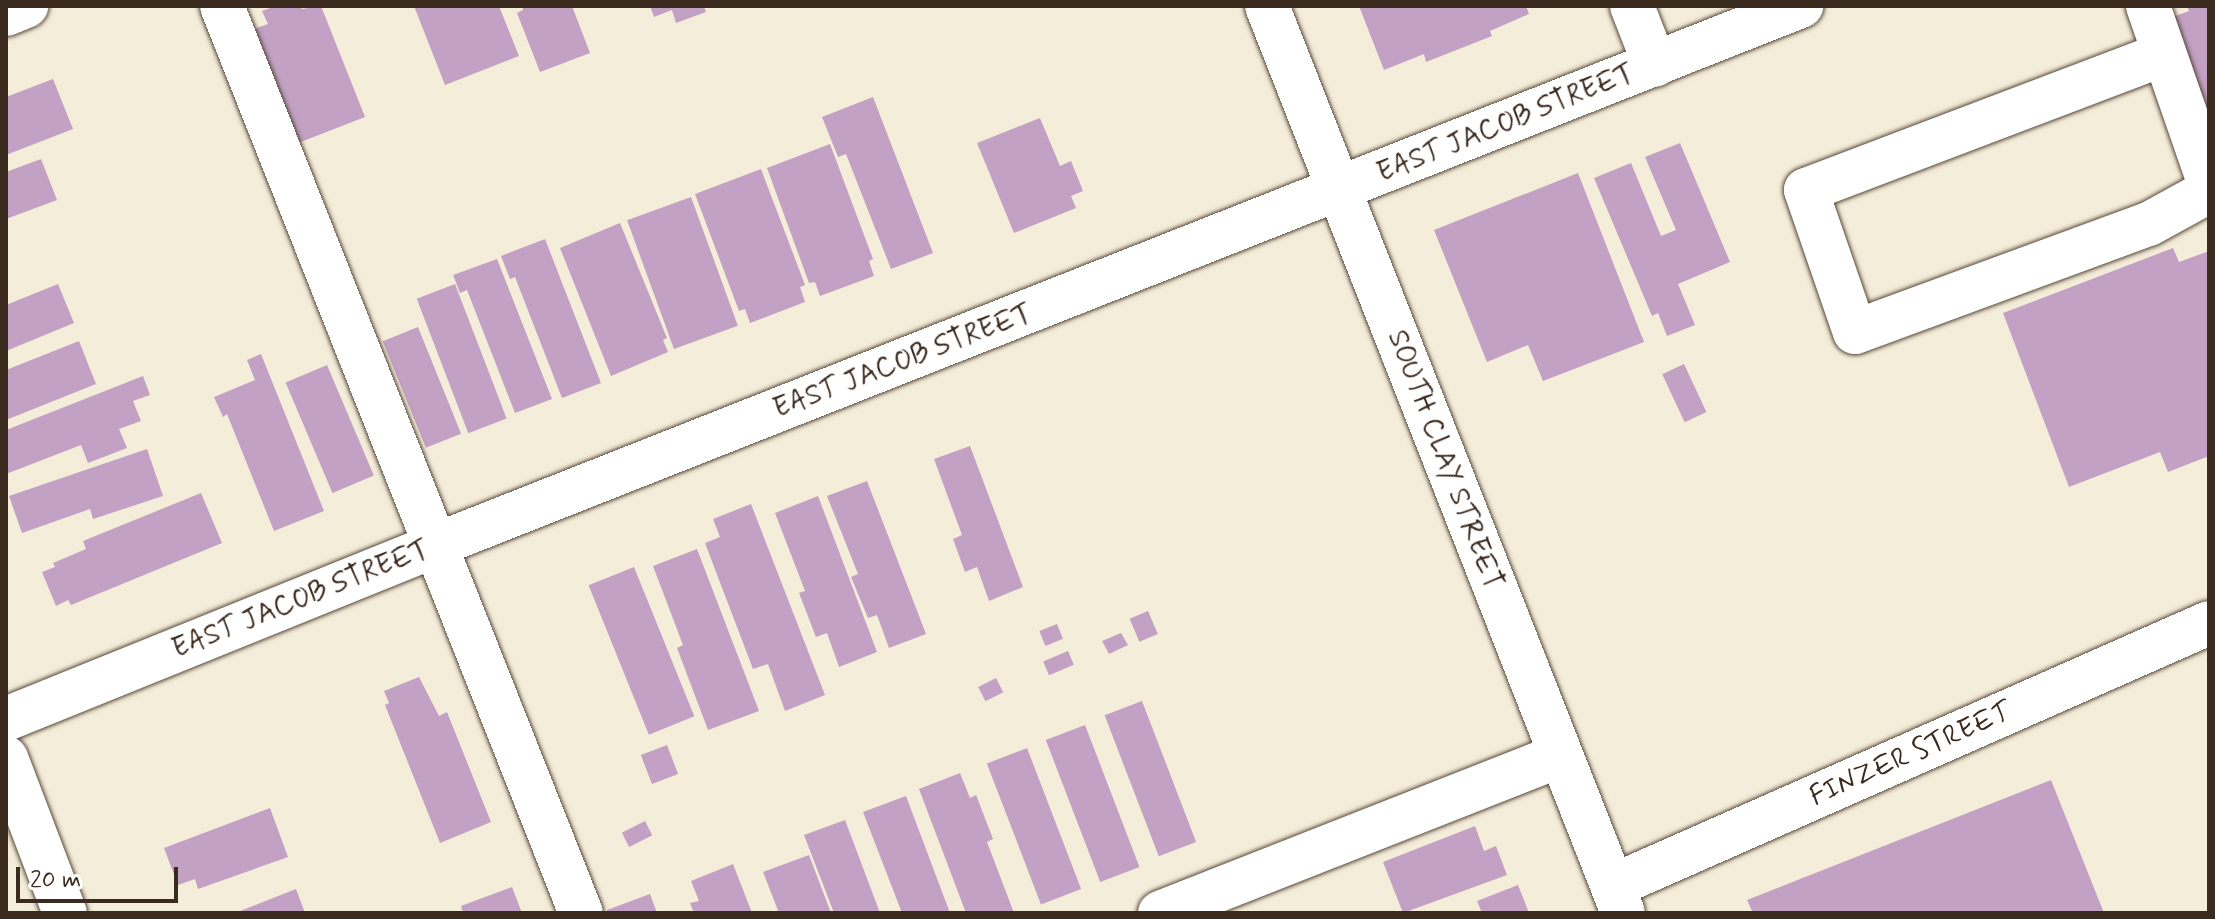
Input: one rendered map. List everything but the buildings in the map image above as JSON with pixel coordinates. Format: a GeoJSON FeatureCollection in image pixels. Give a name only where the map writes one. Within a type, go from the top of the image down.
{"type":"FeatureCollection","features":[{"type":"Feature","properties":{"kind":"street"},"geometry":{"type":"LineString","coordinates":[[6,14],[26,6]]}},
{"type":"Feature","properties":{"kind":"street"},"geometry":{"type":"LineString","coordinates":[[222,6],[581,913]]}},
{"type":"Feature","properties":{"kind":"street","name":"SOUTH CLAY STREET"},"geometry":{"type":"LineString","coordinates":[[1267,6],[1618,900]]}},
{"type":"Feature","properties":{"kind":"street"},"geometry":{"type":"LineString","coordinates":[[1632,6],[1655,65]]}},
{"type":"Feature","properties":{"kind":"street","name":"EAST JACOB STREET"},"geometry":{"type":"LineString","coordinates":[[6,719],[436,545],[1801,6]]}},
{"type":"Feature","properties":{"kind":"street"},"geometry":{"type":"LineString","coordinates":[[2148,6],[2209,182]]}},
{"type":"Feature","properties":{"kind":"street"},"geometry":{"type":"LineString","coordinates":[[2164,54],[1806,190],[1855,332],[2149,224],[2209,191]]}},
{"type":"Feature","properties":{"kind":"street","name":"FINZER STREET"},"geometry":{"type":"LineString","coordinates":[[1618,900],[2209,623]]}},
{"type":"Feature","properties":{"kind":"street"},"geometry":{"type":"LineString","coordinates":[[1160,913],[1559,756]]}},
{"type":"Feature","properties":{"kind":"street"},"geometry":{"type":"LineString","coordinates":[[6,758],[65,913]]}}]}
